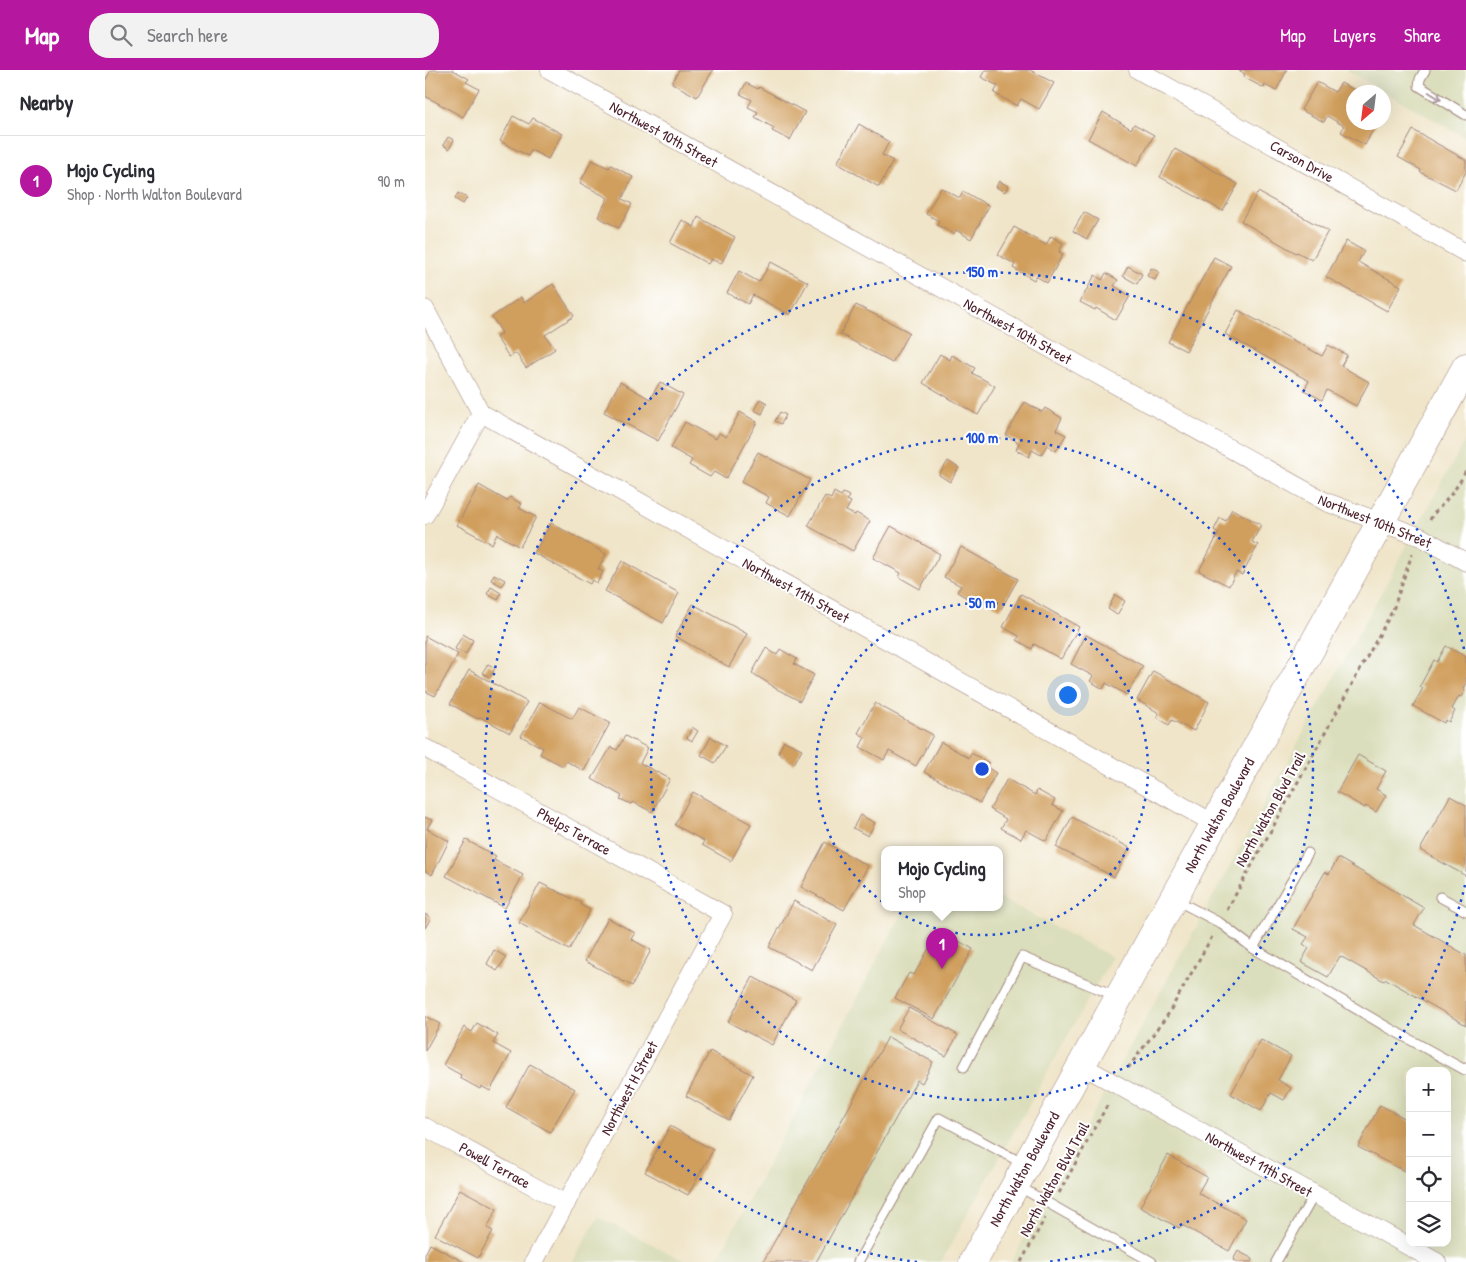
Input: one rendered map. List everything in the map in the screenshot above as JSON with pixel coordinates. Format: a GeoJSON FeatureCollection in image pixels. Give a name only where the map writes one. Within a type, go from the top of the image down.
{"type":"FeatureCollection","features":[{"type":"Feature","properties":{"kind":"main road","name":"North Walton Boulevard"},"geometry":{"type":"LineString","coordinates":[[973,1262],[1466,367]]}},
{"type":"Feature","properties":{"kind":"street","name":"Northwest 10th Street"},"geometry":{"type":"LineString","coordinates":[[550,70],[1325,502],[1421,537],[1466,562]]}},
{"type":"Feature","properties":{"kind":"street","name":"Carson Drive"},"geometry":{"type":"LineString","coordinates":[[1138,70],[1466,253]]}},
{"type":"Feature","properties":{"kind":"street"},"geometry":{"type":"LineString","coordinates":[[425,309],[481,414],[425,515]]}},
{"type":"Feature","properties":{"kind":"street","name":"Northwest 11th Street"},"geometry":{"type":"LineString","coordinates":[[481,414],[1215,824]]}},
{"type":"Feature","properties":{"kind":"street","name":"Phelps Terrace"},"geometry":{"type":"LineString","coordinates":[[425,748],[723,914]]}},
{"type":"Feature","properties":{"kind":"street","name":"Northwest H Street"},"geometry":{"type":"LineString","coordinates":[[534,1262],[723,914]]}},
{"type":"Feature","properties":{"kind":"street","name":"Northwest 11th Street"},"geometry":{"type":"LineString","coordinates":[[1081,1065],[1437,1262]]}},
{"type":"Feature","properties":{"kind":"street","name":"Powell Terrace"},"geometry":{"type":"LineString","coordinates":[[425,1126],[566,1204]]}},
{"type":"Feature","properties":{"kind":"lane"},"geometry":{"type":"LineString","coordinates":[[1425,70],[1420,79],[1419,86],[1466,115]]}},
{"type":"Feature","properties":{"kind":"lane"},"geometry":{"type":"LineString","coordinates":[[1253,948],[1308,853]]}},
{"type":"Feature","properties":{"kind":"lane"},"geometry":{"type":"LineString","coordinates":[[1440,897],[1466,911]]}},
{"type":"Feature","properties":{"kind":"lane"},"geometry":{"type":"LineString","coordinates":[[1173,898],[1220,923],[1253,948],[1387,1028],[1465,1070],[1466,1068]]}},
{"type":"Feature","properties":{"kind":"lane"},"geometry":{"type":"LineString","coordinates":[[964,1067],[1022,957],[1119,997]]}},
{"type":"Feature","properties":{"kind":"lane"},"geometry":{"type":"LineString","coordinates":[[858,1262],[939,1118],[1021,1175],[1052,1204],[1152,1262]]}},
{"type":"Feature","properties":{"kind":"lane"},"geometry":{"type":"LineString","coordinates":[[1275,1262],[1314,1195]]}},
{"type":"Feature","properties":{"kind":"path"},"geometry":{"type":"LineString","coordinates":[[1433,513],[1448,499],[1466,471]]}},
{"type":"Feature","properties":{"kind":"path","name":"North Walton Blvd Trail"},"geometry":{"type":"LineString","coordinates":[[1133,1060],[1167,1016],[1393,610],[1409,560]]}},
{"type":"Feature","properties":{"kind":"path","name":"North Walton Blvd Trail"},"geometry":{"type":"LineString","coordinates":[[1021,1262],[1106,1107]]}},
{"type":"Feature","properties":{"kind":"shaded area"},"geometry":{"type":"Polygon","coordinates":[[[1346,70],[1466,70],[1466,138],[1391,96],[1391,85],[1372,85],[1346,70]]]}},
{"type":"Feature","properties":{"kind":"shaded area"},"geometry":{"type":"Polygon","coordinates":[[[1466,439],[1466,757],[1463,763],[1466,765],[1466,1262],[1011,1262],[1466,439]]]}},
{"type":"Feature","properties":{"kind":"shaded area"},"geometry":{"type":"Polygon","coordinates":[[[1003,900],[1112,957],[941,1262],[716,1262],[903,911],[1003,911],[1003,900]]]}},
{"type":"Feature","properties":{"kind":"shaded area"},"geometry":{"type":"Polygon","coordinates":[[[598,1217],[687,1262],[573,1262],[598,1217]]]}},
{"type":"Feature","properties":{"kind":"building"},"geometry":{"type":"Polygon","coordinates":[[[431,70],[453,70],[469,79],[466,82],[479,89],[463,117],[425,96],[425,81],[431,70]]]}},
{"type":"Feature","properties":{"kind":"building"},"geometry":{"type":"Polygon","coordinates":[[[679,70],[713,70],[697,97],[672,83],[679,70]]]}},
{"type":"Feature","properties":{"kind":"building"},"geometry":{"type":"Polygon","coordinates":[[[985,70],[1030,70],[1054,83],[1039,109],[1021,99],[1017,106],[994,93],[998,86],[981,77],[985,70]]]}},
{"type":"Feature","properties":{"kind":"building"},"geometry":{"type":"Polygon","coordinates":[[[1238,70],[1287,70],[1276,91],[1265,85],[1264,88],[1243,77],[1245,74],[1238,70]]]}},
{"type":"Feature","properties":{"kind":"building"},"geometry":{"type":"Polygon","coordinates":[[[1317,82],[1335,92],[1341,83],[1346,86],[1346,130],[1373,130],[1365,145],[1341,132],[1344,126],[1327,116],[1324,122],[1301,110],[1317,82]]]}},
{"type":"Feature","properties":{"kind":"building"},"geometry":{"type":"Polygon","coordinates":[[[746,83],[758,89],[759,87],[805,112],[790,140],[772,131],[774,128],[755,117],[758,112],[748,107],[752,100],[740,94],[746,83]]]}},
{"type":"Feature","properties":{"kind":"building"},"geometry":{"type":"Polygon","coordinates":[[[1103,112],[1131,129],[1134,124],[1154,135],[1137,166],[1088,139],[1103,112]]]}},
{"type":"Feature","properties":{"kind":"building"},"geometry":{"type":"Polygon","coordinates":[[[513,116],[529,124],[533,118],[562,134],[548,159],[531,150],[528,156],[500,141],[513,116]]]}},
{"type":"Feature","properties":{"kind":"building"},"geometry":{"type":"Polygon","coordinates":[[[859,124],[889,142],[882,155],[893,161],[879,187],[837,163],[859,124]]]}},
{"type":"Feature","properties":{"kind":"building"},"geometry":{"type":"Polygon","coordinates":[[[1413,130],[1466,160],[1466,172],[1456,190],[1420,172],[1421,170],[1398,157],[1413,130]]]}},
{"type":"Feature","properties":{"kind":"building"},"geometry":{"type":"Polygon","coordinates":[[[448,137],[454,140],[449,149],[443,145],[448,137]]]}},
{"type":"Feature","properties":{"kind":"building"},"geometry":{"type":"Polygon","coordinates":[[[1175,149],[1238,184],[1223,211],[1160,177],[1175,149]]]}},
{"type":"Feature","properties":{"kind":"building"},"geometry":{"type":"Polygon","coordinates":[[[592,160],[609,168],[611,165],[633,177],[622,199],[632,204],[619,228],[598,217],[608,198],[580,183],[592,160]]]}},
{"type":"Feature","properties":{"kind":"building"},"geometry":{"type":"Polygon","coordinates":[[[999,181],[1008,186],[1005,192],[996,187],[999,181]]]}},
{"type":"Feature","properties":{"kind":"building"},"geometry":{"type":"Polygon","coordinates":[[[941,188],[960,198],[963,191],[989,206],[971,239],[956,230],[954,234],[937,225],[939,221],[926,214],[941,188]]]}},
{"type":"Feature","properties":{"kind":"building"},"geometry":{"type":"Polygon","coordinates":[[[1258,192],[1328,231],[1312,260],[1296,253],[1241,221],[1258,192]]]}},
{"type":"Feature","properties":{"kind":"building"},"geometry":{"type":"Polygon","coordinates":[[[458,193],[467,198],[463,204],[455,199],[458,193]]]}},
{"type":"Feature","properties":{"kind":"building"},"geometry":{"type":"Polygon","coordinates":[[[1084,212],[1098,220],[1087,239],[1073,231],[1084,212]]]}},
{"type":"Feature","properties":{"kind":"building"},"geometry":{"type":"Polygon","coordinates":[[[698,217],[735,237],[721,264],[711,259],[708,264],[670,243],[682,220],[694,227],[698,217]]]}},
{"type":"Feature","properties":{"kind":"building"},"geometry":{"type":"Polygon","coordinates":[[[1014,227],[1046,245],[1051,236],[1063,243],[1059,252],[1063,254],[1047,283],[1036,276],[1034,280],[1013,268],[1015,264],[998,255],[1014,227]]]}},
{"type":"Feature","properties":{"kind":"building"},"geometry":{"type":"Polygon","coordinates":[[[1346,241],[1364,251],[1358,262],[1401,286],[1387,311],[1326,277],[1346,241]]]}},
{"type":"Feature","properties":{"kind":"building"},"geometry":{"type":"Polygon","coordinates":[[[1214,257],[1231,266],[1186,351],[1168,342],[1214,257]]]}},
{"type":"Feature","properties":{"kind":"building"},"geometry":{"type":"Polygon","coordinates":[[[771,262],[808,282],[790,315],[753,295],[748,304],[727,293],[739,271],[759,282],[771,262]]]}},
{"type":"Feature","properties":{"kind":"building"},"geometry":{"type":"Polygon","coordinates":[[[1128,266],[1142,274],[1137,284],[1123,276],[1128,266]]]}},
{"type":"Feature","properties":{"kind":"building"},"geometry":{"type":"Polygon","coordinates":[[[1151,268],[1159,272],[1155,280],[1147,276],[1151,268]]]}},
{"type":"Feature","properties":{"kind":"building"},"geometry":{"type":"Polygon","coordinates":[[[1106,273],[1118,280],[1114,286],[1130,296],[1116,320],[1096,308],[1095,310],[1080,302],[1095,275],[1102,280],[1106,273]]]}},
{"type":"Feature","properties":{"kind":"building"},"geometry":{"type":"Polygon","coordinates":[[[553,284],[574,316],[545,335],[555,349],[526,368],[516,353],[509,357],[496,337],[502,333],[492,317],[521,297],[524,303],[553,284]]]}},
{"type":"Feature","properties":{"kind":"building"},"geometry":{"type":"Polygon","coordinates":[[[856,305],[909,332],[892,363],[840,334],[856,305]]]}},
{"type":"Feature","properties":{"kind":"building"},"geometry":{"type":"Polygon","coordinates":[[[1238,310],[1322,356],[1328,345],[1347,355],[1341,366],[1369,382],[1356,406],[1327,390],[1322,400],[1304,390],[1309,381],[1225,334],[1238,310]]]}},
{"type":"Feature","properties":{"kind":"building"},"geometry":{"type":"Polygon","coordinates":[[[940,354],[950,360],[952,355],[975,368],[972,373],[995,386],[978,415],[923,383],[940,354]]]}},
{"type":"Feature","properties":{"kind":"building"},"geometry":{"type":"Polygon","coordinates":[[[620,382],[650,399],[660,382],[683,395],[658,441],[604,412],[620,382]]]}},
{"type":"Feature","properties":{"kind":"building"},"geometry":{"type":"Polygon","coordinates":[[[760,399],[767,403],[762,414],[754,410],[760,399]]]}},
{"type":"Feature","properties":{"kind":"building"},"geometry":{"type":"Polygon","coordinates":[[[1025,402],[1042,412],[1045,408],[1062,418],[1056,430],[1066,435],[1056,451],[1047,445],[1041,455],[1032,450],[1029,457],[1016,450],[1019,443],[1006,435],[1025,402]]]}},
{"type":"Feature","properties":{"kind":"building"},"geometry":{"type":"Polygon","coordinates":[[[740,412],[757,422],[726,479],[714,472],[710,477],[689,465],[692,460],[671,448],[685,422],[716,439],[719,433],[726,437],[740,412]]]}},
{"type":"Feature","properties":{"kind":"building"},"geometry":{"type":"Polygon","coordinates":[[[780,412],[786,415],[781,424],[775,421],[780,412]]]}},
{"type":"Feature","properties":{"kind":"building"},"geometry":{"type":"Polygon","coordinates":[[[758,452],[810,480],[790,516],[766,503],[769,497],[741,482],[758,452]]]}},
{"type":"Feature","properties":{"kind":"building"},"geometry":{"type":"Polygon","coordinates":[[[948,461],[959,468],[950,482],[939,475],[948,461]]]}},
{"type":"Feature","properties":{"kind":"building"},"geometry":{"type":"Polygon","coordinates":[[[479,485],[507,501],[510,497],[522,504],[519,508],[536,517],[520,547],[497,534],[492,544],[457,525],[479,485]]]}},
{"type":"Feature","properties":{"kind":"building"},"geometry":{"type":"Polygon","coordinates":[[[834,492],[841,496],[843,493],[849,496],[847,500],[851,502],[846,511],[855,515],[856,513],[870,521],[853,551],[808,526],[825,496],[831,499],[834,492]]]}},
{"type":"Feature","properties":{"kind":"building"},"geometry":{"type":"Polygon","coordinates":[[[1232,509],[1261,525],[1252,542],[1258,545],[1242,575],[1236,572],[1229,586],[1199,571],[1219,533],[1214,530],[1220,518],[1226,521],[1232,509]]]}},
{"type":"Feature","properties":{"kind":"building"},"geometry":{"type":"Polygon","coordinates":[[[551,523],[606,554],[598,569],[603,572],[597,583],[592,580],[590,584],[534,553],[551,523]]]}},
{"type":"Feature","properties":{"kind":"building"},"geometry":{"type":"Polygon","coordinates":[[[891,526],[940,554],[920,589],[899,577],[901,573],[873,558],[891,526]]]}},
{"type":"Feature","properties":{"kind":"building"},"geometry":{"type":"Polygon","coordinates":[[[961,547],[1018,579],[1001,609],[976,595],[972,601],[957,592],[961,586],[944,577],[961,547]]]}},
{"type":"Feature","properties":{"kind":"building"},"geometry":{"type":"Polygon","coordinates":[[[622,561],[679,593],[663,623],[605,591],[622,561]]]}},
{"type":"Feature","properties":{"kind":"building"},"geometry":{"type":"Polygon","coordinates":[[[494,574],[505,580],[502,586],[491,580],[494,574]]]}},
{"type":"Feature","properties":{"kind":"building"},"geometry":{"type":"Polygon","coordinates":[[[491,587],[501,593],[498,600],[487,594],[491,587]]]}},
{"type":"Feature","properties":{"kind":"building"},"geometry":{"type":"Polygon","coordinates":[[[1021,594],[1079,627],[1061,659],[1034,644],[1032,649],[1017,640],[1019,636],[1003,627],[1021,594]]]}},
{"type":"Feature","properties":{"kind":"building"},"geometry":{"type":"Polygon","coordinates":[[[1115,595],[1125,601],[1117,615],[1108,609],[1115,595]]]}},
{"type":"Feature","properties":{"kind":"building"},"geometry":{"type":"Polygon","coordinates":[[[693,604],[747,634],[729,667],[675,636],[693,604]]]}},
{"type":"Feature","properties":{"kind":"building"},"geometry":{"type":"Polygon","coordinates":[[[463,634],[473,640],[466,654],[455,649],[463,634]]]}},
{"type":"Feature","properties":{"kind":"building"},"geometry":{"type":"Polygon","coordinates":[[[1086,635],[1143,666],[1127,695],[1106,683],[1103,689],[1090,681],[1093,676],[1071,664],[1086,635]]]}},
{"type":"Feature","properties":{"kind":"building"},"geometry":{"type":"Polygon","coordinates":[[[425,636],[458,654],[435,696],[425,691],[425,636]]]}},
{"type":"Feature","properties":{"kind":"building"},"geometry":{"type":"Polygon","coordinates":[[[1446,646],[1466,657],[1466,683],[1463,689],[1465,690],[1461,697],[1459,696],[1452,709],[1455,711],[1449,722],[1446,720],[1444,723],[1413,706],[1423,688],[1420,686],[1434,660],[1437,662],[1446,646]]]}},
{"type":"Feature","properties":{"kind":"building"},"geometry":{"type":"Polygon","coordinates":[[[766,648],[777,655],[780,649],[797,659],[794,664],[814,675],[800,701],[773,687],[752,673],[766,648]]]}},
{"type":"Feature","properties":{"kind":"building"},"geometry":{"type":"Polygon","coordinates":[[[488,664],[495,668],[490,677],[482,673],[488,664]]]}},
{"type":"Feature","properties":{"kind":"building"},"geometry":{"type":"Polygon","coordinates":[[[469,670],[527,702],[510,733],[450,704],[469,670]]]}},
{"type":"Feature","properties":{"kind":"building"},"geometry":{"type":"Polygon","coordinates":[[[1153,671],[1209,702],[1194,731],[1172,720],[1169,725],[1157,717],[1159,713],[1137,700],[1153,671]]]}},
{"type":"Feature","properties":{"kind":"building"},"geometry":{"type":"Polygon","coordinates":[[[540,702],[572,719],[579,707],[610,723],[584,771],[566,761],[563,766],[540,754],[543,748],[521,736],[540,702]]]}},
{"type":"Feature","properties":{"kind":"building"},"geometry":{"type":"Polygon","coordinates":[[[875,703],[933,735],[916,766],[889,751],[884,760],[860,747],[865,737],[858,733],[875,703]]]}},
{"type":"Feature","properties":{"kind":"building"},"geometry":{"type":"Polygon","coordinates":[[[692,727],[698,731],[692,741],[687,738],[692,727]]]}},
{"type":"Feature","properties":{"kind":"building"},"geometry":{"type":"Polygon","coordinates":[[[625,736],[648,748],[640,763],[670,779],[652,812],[633,802],[631,804],[620,799],[622,796],[592,779],[611,747],[617,750],[625,736]]]}},
{"type":"Feature","properties":{"kind":"building"},"geometry":{"type":"Polygon","coordinates":[[[711,737],[726,746],[715,763],[701,755],[711,737]]]}},
{"type":"Feature","properties":{"kind":"building"},"geometry":{"type":"Polygon","coordinates":[[[784,741],[802,749],[794,764],[778,753],[784,741]]]}},
{"type":"Feature","properties":{"kind":"building"},"geometry":{"type":"Polygon","coordinates":[[[941,742],[969,758],[971,753],[989,763],[987,767],[996,773],[980,803],[924,772],[941,742]]]}},
{"type":"Feature","properties":{"kind":"building"},"geometry":{"type":"Polygon","coordinates":[[[1358,755],[1386,771],[1376,789],[1386,795],[1376,812],[1337,792],[1358,755]]]}},
{"type":"Feature","properties":{"kind":"building"},"geometry":{"type":"Polygon","coordinates":[[[1007,779],[1035,795],[1037,790],[1055,800],[1052,805],[1063,811],[1046,841],[1026,830],[1021,839],[1001,828],[1006,819],[990,809],[1007,779]]]}},
{"type":"Feature","properties":{"kind":"building"},"geometry":{"type":"Polygon","coordinates":[[[693,792],[751,824],[731,861],[702,845],[704,841],[675,825],[693,792]]]}},
{"type":"Feature","properties":{"kind":"building"},"geometry":{"type":"Polygon","coordinates":[[[1450,796],[1466,805],[1466,876],[1420,850],[1450,796]]]}},
{"type":"Feature","properties":{"kind":"building"},"geometry":{"type":"Polygon","coordinates":[[[860,815],[875,823],[868,836],[853,828],[860,815]]]}},
{"type":"Feature","properties":{"kind":"building"},"geometry":{"type":"Polygon","coordinates":[[[425,817],[432,820],[427,829],[449,841],[432,875],[425,871],[425,817]]]}},
{"type":"Feature","properties":{"kind":"building"},"geometry":{"type":"Polygon","coordinates":[[[1072,817],[1130,848],[1114,877],[1056,847],[1072,817]]]}},
{"type":"Feature","properties":{"kind":"building"},"geometry":{"type":"Polygon","coordinates":[[[466,840],[496,856],[494,860],[523,875],[505,908],[446,876],[466,840]]]}},
{"type":"Feature","properties":{"kind":"building"},"geometry":{"type":"Polygon","coordinates":[[[825,842],[868,866],[844,910],[801,887],[825,842]]]}},
{"type":"Feature","properties":{"kind":"building"},"geometry":{"type":"Polygon","coordinates":[[[1338,858],[1424,908],[1414,925],[1466,955],[1466,1025],[1386,979],[1384,981],[1340,956],[1328,977],[1301,962],[1309,948],[1303,944],[1308,937],[1293,929],[1325,872],[1329,874],[1338,858]]]}},
{"type":"Feature","properties":{"kind":"building"},"geometry":{"type":"Polygon","coordinates":[[[540,883],[581,903],[580,905],[590,910],[569,950],[519,923],[540,883]]]}},
{"type":"Feature","properties":{"kind":"building"},"geometry":{"type":"Polygon","coordinates":[[[794,901],[837,925],[812,970],[769,947],[794,901]]]}},
{"type":"Feature","properties":{"kind":"building"},"geometry":{"type":"Polygon","coordinates":[[[425,914],[431,918],[425,928],[425,914]]]}},
{"type":"Feature","properties":{"kind":"building"},"geometry":{"type":"Polygon","coordinates":[[[608,918],[635,933],[631,939],[651,950],[632,986],[585,961],[608,918]]]}},
{"type":"Feature","properties":{"kind":"building"},"geometry":{"type":"Polygon","coordinates":[[[939,930],[973,949],[934,1019],[895,998],[909,973],[914,975],[939,930]]]}},
{"type":"Feature","properties":{"kind":"building"},"geometry":{"type":"Polygon","coordinates":[[[494,950],[506,957],[497,971],[487,964],[494,950]]]}},
{"type":"Feature","properties":{"kind":"building"},"geometry":{"type":"Polygon","coordinates":[[[753,977],[796,1000],[772,1045],[728,1022],[753,977]]]}},
{"type":"Feature","properties":{"kind":"building"},"geometry":{"type":"Polygon","coordinates":[[[909,1008],[958,1035],[946,1056],[897,1029],[909,1008]]]}},
{"type":"Feature","properties":{"kind":"building"},"geometry":{"type":"Polygon","coordinates":[[[425,1016],[440,1024],[425,1051],[425,1016]]]}},
{"type":"Feature","properties":{"kind":"building"},"geometry":{"type":"Polygon","coordinates":[[[477,1023],[498,1035],[493,1043],[511,1053],[490,1091],[481,1086],[480,1089],[460,1078],[461,1075],[443,1065],[464,1027],[472,1032],[477,1023]]]}},
{"type":"Feature","properties":{"kind":"building"},"geometry":{"type":"Polygon","coordinates":[[[888,1037],[933,1062],[922,1083],[917,1080],[816,1262],[763,1262],[888,1037]]]}},
{"type":"Feature","properties":{"kind":"building"},"geometry":{"type":"Polygon","coordinates":[[[1261,1040],[1291,1056],[1278,1080],[1291,1088],[1284,1100],[1271,1093],[1261,1111],[1231,1094],[1261,1040]]]}},
{"type":"Feature","properties":{"kind":"building"},"geometry":{"type":"Polygon","coordinates":[[[710,1051],[753,1075],[729,1120],[686,1096],[710,1051]]]}},
{"type":"Feature","properties":{"kind":"building"},"geometry":{"type":"Polygon","coordinates":[[[530,1064],[575,1089],[550,1132],[506,1107],[530,1064]]]}},
{"type":"Feature","properties":{"kind":"building"},"geometry":{"type":"Polygon","coordinates":[[[1380,1105],[1406,1119],[1406,1172],[1358,1147],[1380,1105]]]}},
{"type":"Feature","properties":{"kind":"building"},"geometry":{"type":"Polygon","coordinates":[[[670,1126],[713,1150],[688,1195],[645,1172],[670,1126]]]}},
{"type":"Feature","properties":{"kind":"building"},"geometry":{"type":"Polygon","coordinates":[[[1168,1155],[1207,1177],[1198,1193],[1246,1219],[1229,1251],[1182,1225],[1179,1228],[1140,1207],[1168,1155]]]}},
{"type":"Feature","properties":{"kind":"building"},"geometry":{"type":"Polygon","coordinates":[[[460,1189],[497,1209],[487,1228],[493,1231],[478,1258],[435,1235],[460,1189]]]}},
{"type":"Feature","properties":{"kind":"building"},"geometry":{"type":"Polygon","coordinates":[[[430,1244],[464,1262],[425,1262],[425,1254],[430,1244]]]}},
{"type":"Feature","properties":{"kind":"building"},"geometry":{"type":"Polygon","coordinates":[[[1238,1251],[1253,1259],[1251,1262],[1233,1260],[1238,1251]]]}},
{"type":"Feature","properties":{"kind":"place","name":"Mojo Cycling"},"geometry":{"type":"Point","coordinates":[942,969]}}]}
